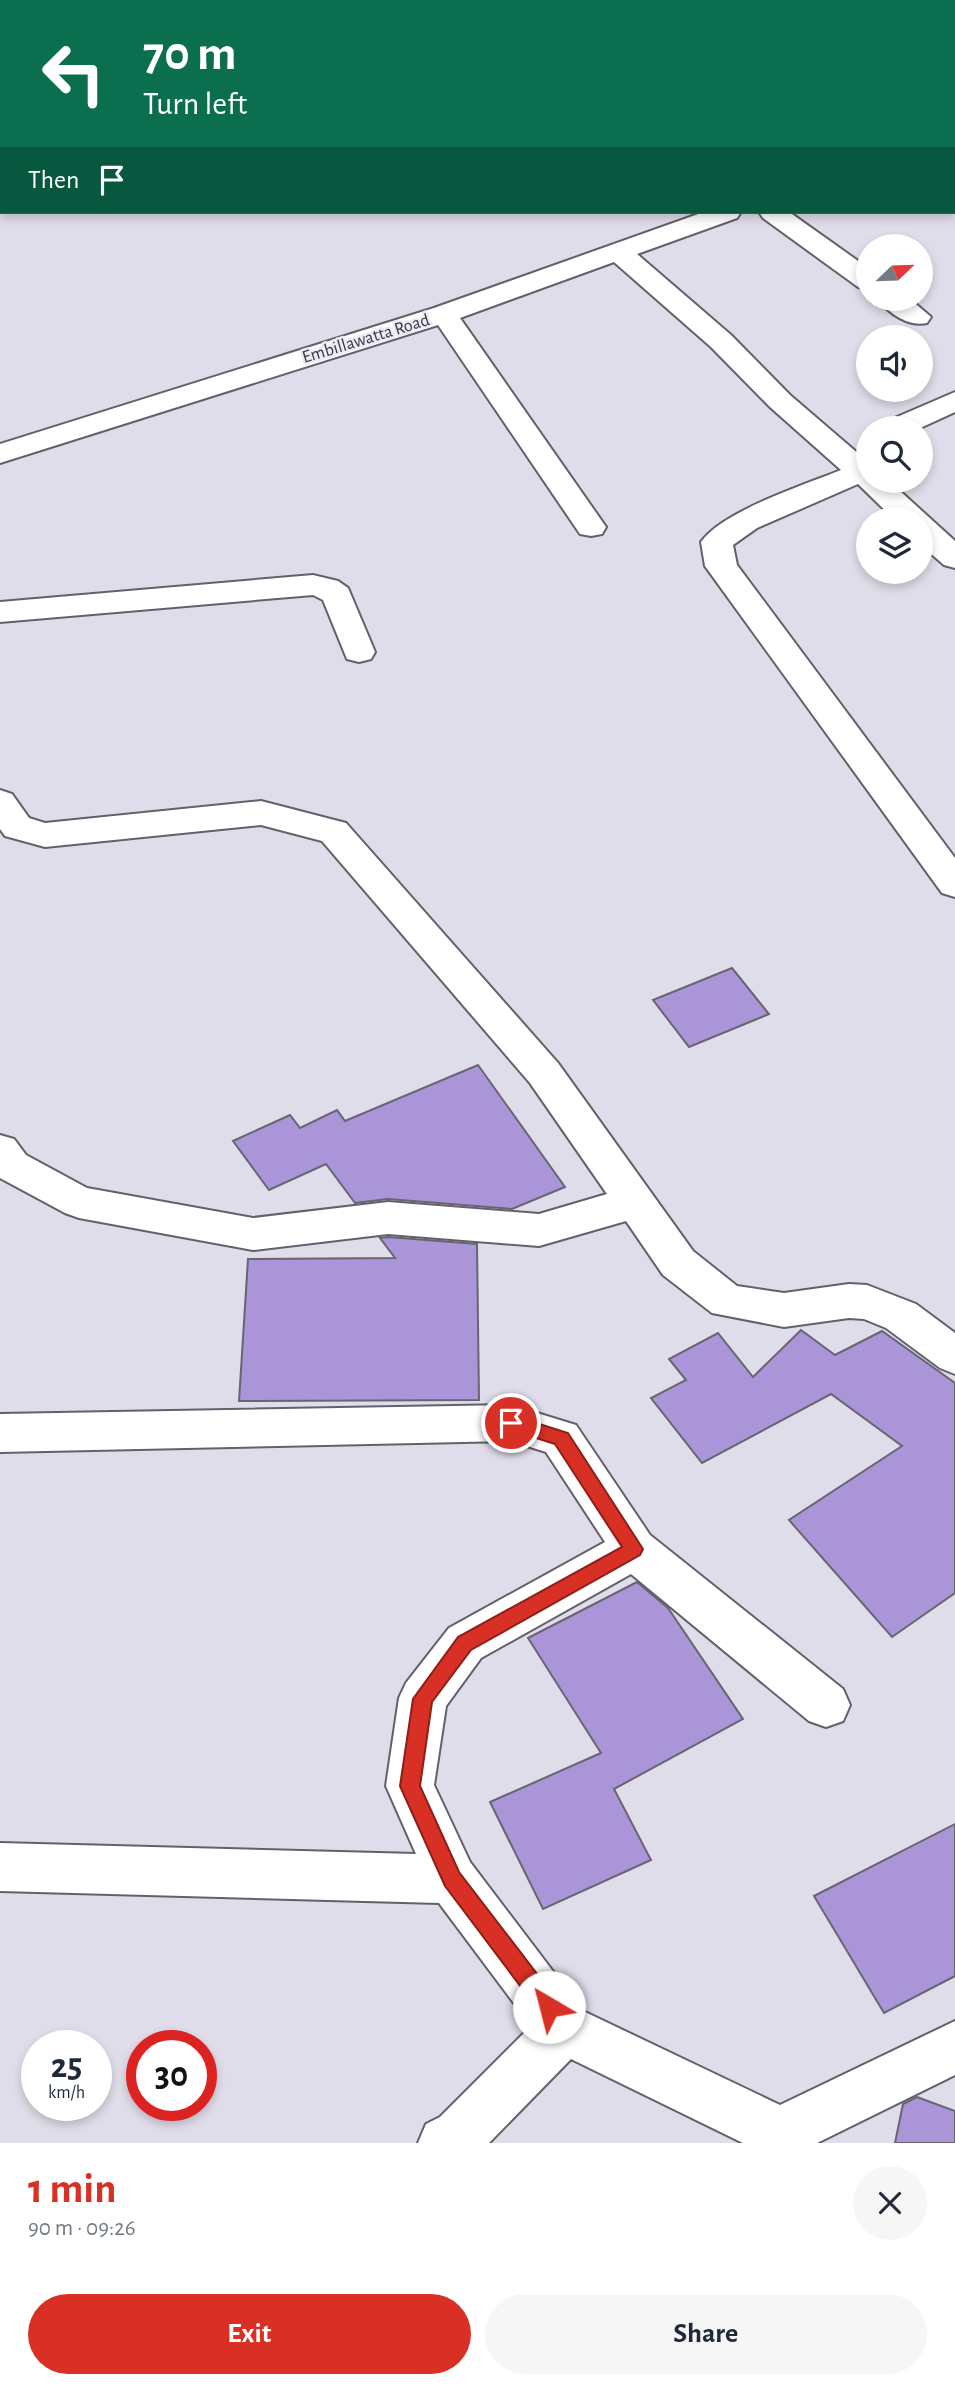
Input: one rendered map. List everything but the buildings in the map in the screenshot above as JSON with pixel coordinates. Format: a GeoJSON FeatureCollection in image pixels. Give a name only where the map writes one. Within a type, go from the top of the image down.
{"type":"FeatureCollection","features":[{"type":"Feature","properties":{"kind":"street","name":"Embillawatta Road"},"geometry":{"type":"LineString","coordinates":[[0,454],[444,314],[723,214]]}},
{"type":"Feature","properties":{"kind":"street"},"geometry":{"type":"LineString","coordinates":[[775,214],[856,273]]}},
{"type":"Feature","properties":{"kind":"street"},"geometry":{"type":"LineString","coordinates":[[620,253],[721,341],[780,401],[856,467]]}},
{"type":"Feature","properties":{"kind":"street"},"geometry":{"type":"LineString","coordinates":[[910,312],[917,317]]}},
{"type":"Feature","properties":{"kind":"street"},"geometry":{"type":"LineString","coordinates":[[444,314],[592,527]]}},
{"type":"Feature","properties":{"kind":"street"},"geometry":{"type":"LineString","coordinates":[[922,416],[955,401]]}},
{"type":"Feature","properties":{"kind":"street"},"geometry":{"type":"LineString","coordinates":[[836,450],[856,442]]}},
{"type":"Feature","properties":{"kind":"street"},"geometry":{"type":"LineString","coordinates":[[856,481],[746,521],[718,542],[721,566],[955,884]]}},
{"type":"Feature","properties":{"kind":"street"},"geometry":{"type":"LineString","coordinates":[[884,493],[899,507]]}},
{"type":"Feature","properties":{"kind":"street"},"geometry":{"type":"LineString","coordinates":[[933,539],[955,558]]}},
{"type":"Feature","properties":{"kind":"street"},"geometry":{"type":"LineString","coordinates":[[0,612],[313,584],[327,588],[337,595],[359,652]]}},
{"type":"Feature","properties":{"kind":"street"},"geometry":{"type":"LineString","coordinates":[[0,802],[17,827],[46,835],[261,813],[334,832],[544,1073],[678,1263],[727,1301],[784,1310],[849,1301],[867,1302],[901,1317],[955,1356]]}},
{"type":"Feature","properties":{"kind":"street"},"geometry":{"type":"LineString","coordinates":[[0,1150],[12,1166],[79,1202],[253,1234],[388,1218],[539,1230],[636,1202]]}},
{"type":"Feature","properties":{"kind":"street"},"geometry":{"type":"LineString","coordinates":[[0,1433],[511,1423],[561,1438],[634,1549],[826,1705]]}},
{"type":"Feature","properties":{"kind":"street"},"geometry":{"type":"LineString","coordinates":[[634,1549],[465,1643],[423,1699],[410,1786],[452,1879],[565,2029],[780,2138],[955,2047]]}},
{"type":"Feature","properties":{"kind":"street"},"geometry":{"type":"LineString","coordinates":[[0,1867],[452,1879]]}},
{"type":"Feature","properties":{"kind":"street"},"geometry":{"type":"LineString","coordinates":[[445,2143],[459,2136],[565,2029]]}},
{"type":"Feature","properties":{"kind":"route"},"geometry":{"type":"LineString","coordinates":[[511,1423],[561,1438],[634,1549],[465,1643],[423,1699],[410,1786],[452,1879],[549,2007]]}}]}
